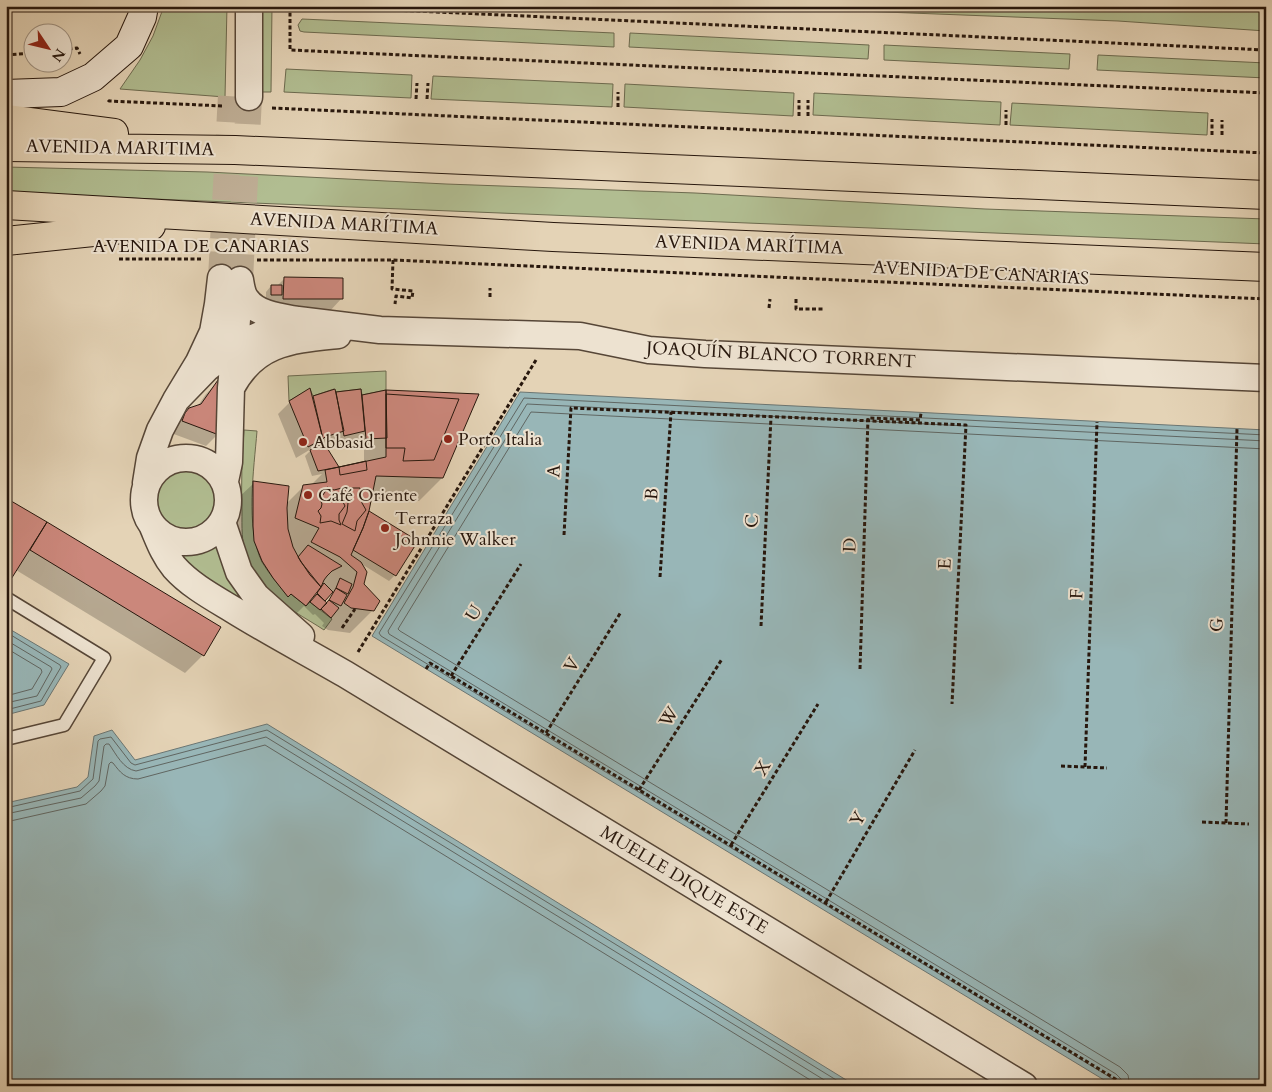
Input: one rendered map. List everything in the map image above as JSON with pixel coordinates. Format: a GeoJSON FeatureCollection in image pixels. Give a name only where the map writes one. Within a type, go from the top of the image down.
{"type":"FeatureCollection","features":[{"type":"Feature","properties":{"kind":"highway"},"geometry":{"type":"LineString","coordinates":[[6,119],[235,150],[1266,195]]}},
{"type":"Feature","properties":{"kind":"highway","name":"AVENIDA MARITIMA"},"geometry":{"type":"LineString","coordinates":[[6,147],[235,150]]}},
{"type":"Feature","properties":{"kind":"highway"},"geometry":{"type":"LineString","coordinates":[[6,205],[232,218]]}},
{"type":"Feature","properties":{"kind":"highway"},"geometry":{"type":"LineString","coordinates":[[6,241],[232,218]]}},
{"type":"Feature","properties":{"kind":"highway","name":"AVENIDA MARÍTIMA"},"geometry":{"type":"LineString","coordinates":[[232,218],[553,237],[1266,268]]}},
{"type":"Feature","properties":{"kind":"street"},"geometry":{"type":"LineString","coordinates":[[6,94],[61,92],[93,77],[129,46],[142,16],[144,6]]}},
{"type":"Feature","properties":{"kind":"street"},"geometry":{"type":"LineString","coordinates":[[233,6],[234,28],[244,101]]}},
{"type":"Feature","properties":{"kind":"street"},"geometry":{"type":"LineString","coordinates":[[244,101],[249,6]]}},
{"type":"Feature","properties":{"kind":"street"},"geometry":{"type":"LineString","coordinates":[[223,272],[235,346],[231,388],[229,462],[225,481]]}},
{"type":"Feature","properties":{"kind":"street"},"geometry":{"type":"LineString","coordinates":[[144,492],[149,479],[157,468],[168,461],[181,457],[194,457],[207,462],[217,470],[225,481],[229,495],[228,509],[222,522],[214,532],[202,539],[189,542],[175,541],[163,536],[153,526],[144,508],[143,500],[144,492],[150,458],[160,430],[200,362],[213,332],[223,272]]}},
{"type":"Feature","properties":{"kind":"street","name":"JOAQUÍN BLANCO TORRENT"},"geometry":{"type":"LineString","coordinates":[[223,272],[251,305],[265,313],[298,320],[386,330],[580,336],[649,350],[704,354],[1266,378]]}},
{"type":"Feature","properties":{"kind":"street","name":"JOAQUÍN BLANCO TORRENT"},"geometry":{"type":"LineString","coordinates":[[176,400],[207,368],[235,346],[298,320]]}},
{"type":"Feature","properties":{"kind":"street"},"geometry":{"type":"LineString","coordinates":[[231,388],[244,367],[261,354],[282,343],[307,338],[386,330]]}},
{"type":"Feature","properties":{"kind":"street","name":"MUELLE DIQUE ESTE"},"geometry":{"type":"LineString","coordinates":[[222,522],[239,572],[256,596],[345,674]]}},
{"type":"Feature","properties":{"kind":"street","name":"MUELLE DIQUE ESTE"},"geometry":{"type":"LineString","coordinates":[[153,526],[163,553],[174,567],[188,580],[212,597],[345,674],[1024,1086]]}},
{"type":"Feature","properties":{"kind":"lane"},"geometry":{"type":"LineString","coordinates":[[6,598],[104,658],[64,725],[6,739]]}},
{"type":"Feature","properties":{"kind":"path"},"geometry":{"type":"LineString","coordinates":[[290,6],[290,50],[1266,93]]}},
{"type":"Feature","properties":{"kind":"path"},"geometry":{"type":"LineString","coordinates":[[306,6],[1266,50]]}},
{"type":"Feature","properties":{"kind":"path"},"geometry":{"type":"LineString","coordinates":[[72,49],[77,48],[109,101],[244,101],[1266,153]]}},
{"type":"Feature","properties":{"kind":"path"},"geometry":{"type":"LineString","coordinates":[[6,55],[22,54]]}},
{"type":"Feature","properties":{"kind":"path"},"geometry":{"type":"LineString","coordinates":[[416,98],[417,83]]}},
{"type":"Feature","properties":{"kind":"path"},"geometry":{"type":"LineString","coordinates":[[427,99],[428,83]]}},
{"type":"Feature","properties":{"kind":"path"},"geometry":{"type":"LineString","coordinates":[[618,92],[618,107]]}},
{"type":"Feature","properties":{"kind":"path"},"geometry":{"type":"LineString","coordinates":[[799,100],[799,116]]}},
{"type":"Feature","properties":{"kind":"path"},"geometry":{"type":"LineString","coordinates":[[808,100],[808,116]]}},
{"type":"Feature","properties":{"kind":"path"},"geometry":{"type":"LineString","coordinates":[[1006,110],[1006,125]]}},
{"type":"Feature","properties":{"kind":"path"},"geometry":{"type":"LineString","coordinates":[[1212,119],[1212,135]]}},
{"type":"Feature","properties":{"kind":"path"},"geometry":{"type":"LineString","coordinates":[[1222,120],[1222,136]]}},
{"type":"Feature","properties":{"kind":"path","name":"AVENIDA DE CANARIAS"},"geometry":{"type":"LineString","coordinates":[[119,259],[223,272]]}},
{"type":"Feature","properties":{"kind":"path","name":"AVENIDA DE CANARIAS"},"geometry":{"type":"LineString","coordinates":[[256,260],[393,260],[1266,299]]}},
{"type":"Feature","properties":{"kind":"path"},"geometry":{"type":"LineString","coordinates":[[386,330],[396,296],[412,298],[413,291],[392,289],[393,260]]}},
{"type":"Feature","properties":{"kind":"path"},"geometry":{"type":"LineString","coordinates":[[490,288],[490,298]]}},
{"type":"Feature","properties":{"kind":"path"},"geometry":{"type":"LineString","coordinates":[[769,308],[770,299]]}},
{"type":"Feature","properties":{"kind":"path"},"geometry":{"type":"LineString","coordinates":[[796,299],[796,309],[825,309]]}},
{"type":"Feature","properties":{"kind":"path"},"geometry":{"type":"LineString","coordinates":[[345,674],[552,335]]}},
{"type":"Feature","properties":{"kind":"path","name":"A"},"geometry":{"type":"LineString","coordinates":[[564,535],[571,408],[671,412]]}},
{"type":"Feature","properties":{"kind":"path"},"geometry":{"type":"LineString","coordinates":[[671,412],[868,421],[868,418],[920,420],[921,413]]}},
{"type":"Feature","properties":{"kind":"path","name":"B"},"geometry":{"type":"LineString","coordinates":[[660,577],[671,412]]}},
{"type":"Feature","properties":{"kind":"path","name":"C"},"geometry":{"type":"LineString","coordinates":[[761,626],[770,417]]}},
{"type":"Feature","properties":{"kind":"path","name":"E"},"geometry":{"type":"LineString","coordinates":[[868,421],[966,425],[952,704]]}},
{"type":"Feature","properties":{"kind":"path","name":"D"},"geometry":{"type":"LineString","coordinates":[[860,669],[868,421]]}},
{"type":"Feature","properties":{"kind":"path","name":"F"},"geometry":{"type":"LineString","coordinates":[[1085,766],[1097,422]]}},
{"type":"Feature","properties":{"kind":"path","name":"G"},"geometry":{"type":"LineString","coordinates":[[1226,823],[1237,429]]}},
{"type":"Feature","properties":{"kind":"path","name":"U"},"geometry":{"type":"LineString","coordinates":[[451,676],[521,564]]}},
{"type":"Feature","properties":{"kind":"path"},"geometry":{"type":"LineString","coordinates":[[342,628],[355,609]]}},
{"type":"Feature","properties":{"kind":"path","name":"V"},"geometry":{"type":"LineString","coordinates":[[546,733],[621,612]]}},
{"type":"Feature","properties":{"kind":"path","name":"W"},"geometry":{"type":"LineString","coordinates":[[639,790],[722,659]]}},
{"type":"Feature","properties":{"kind":"path"},"geometry":{"type":"LineString","coordinates":[[426,669],[430,663],[1127,1086]]}},
{"type":"Feature","properties":{"kind":"path","name":"X"},"geometry":{"type":"LineString","coordinates":[[732,845],[818,704]]}},
{"type":"Feature","properties":{"kind":"path","name":"Y"},"geometry":{"type":"LineString","coordinates":[[826,902],[915,750]]}},
{"type":"Feature","properties":{"kind":"path"},"geometry":{"type":"LineString","coordinates":[[1061,766],[1108,768]]}},
{"type":"Feature","properties":{"kind":"path"},"geometry":{"type":"LineString","coordinates":[[1202,822],[1249,824]]}},
{"type":"Feature","properties":{"kind":"path"},"geometry":{"type":"LineString","coordinates":[[952,987],[955,981]]}},
{"type":"Feature","properties":{"kind":"green space"},"geometry":{"type":"Polygon","coordinates":[[[164,6],[227,6],[225,97],[120,89],[140,60],[153,36],[164,6]]]}},
{"type":"Feature","properties":{"kind":"green space"},"geometry":{"type":"Polygon","coordinates":[[[260,6],[272,6],[271,92],[258,92],[260,6]]]}},
{"type":"Feature","properties":{"kind":"green space"},"geometry":{"type":"Polygon","coordinates":[[[729,6],[1266,6],[1266,31],[1118,21],[729,6]]]}},
{"type":"Feature","properties":{"kind":"green space"},"geometry":{"type":"Polygon","coordinates":[[[302,19],[614,33],[614,47],[304,32],[300,31],[298,25],[302,19]]]}},
{"type":"Feature","properties":{"kind":"green space"},"geometry":{"type":"Polygon","coordinates":[[[630,33],[869,45],[868,59],[629,47],[630,33]]]}},
{"type":"Feature","properties":{"kind":"green space"},"geometry":{"type":"Polygon","coordinates":[[[884,45],[1070,54],[1069,69],[884,60],[884,45]]]}},
{"type":"Feature","properties":{"kind":"green space"},"geometry":{"type":"Polygon","coordinates":[[[1098,55],[1266,63],[1266,78],[1097,70],[1098,55]]]}},
{"type":"Feature","properties":{"kind":"green space"},"geometry":{"type":"Polygon","coordinates":[[[286,69],[412,75],[411,98],[284,92],[286,69]]]}},
{"type":"Feature","properties":{"kind":"green space"},"geometry":{"type":"Polygon","coordinates":[[[433,76],[613,84],[612,107],[431,99],[433,76]]]}},
{"type":"Feature","properties":{"kind":"green space"},"geometry":{"type":"Polygon","coordinates":[[[625,84],[794,93],[793,116],[624,107],[625,84]]]}},
{"type":"Feature","properties":{"kind":"green space"},"geometry":{"type":"Polygon","coordinates":[[[814,93],[1001,102],[1000,125],[813,115],[814,93]]]}},
{"type":"Feature","properties":{"kind":"green space"},"geometry":{"type":"Polygon","coordinates":[[[1012,103],[1208,113],[1207,135],[1010,125],[1012,103]]]}},
{"type":"Feature","properties":{"kind":"green space"},"geometry":{"type":"Polygon","coordinates":[[[6,167],[207,172],[446,184],[695,193],[985,209],[1266,219],[1266,244],[6,193],[6,167]]]}},
{"type":"Feature","properties":{"kind":"green space"},"geometry":{"type":"Polygon","coordinates":[[[386,371],[386,390],[362,395],[361,389],[336,392],[334,389],[313,396],[310,389],[289,401],[288,376],[386,371]]]}},
{"type":"Feature","properties":{"kind":"green space"},"geometry":{"type":"Polygon","coordinates":[[[244,430],[257,431],[252,515],[257,548],[262,562],[288,596],[291,594],[306,606],[310,602],[332,619],[324,630],[276,598],[260,580],[247,557],[242,528],[244,430]]]}},
{"type":"Feature","properties":{"kind":"green space"},"geometry":{"type":"Polygon","coordinates":[[[180,468],[192,468],[208,477],[215,487],[217,499],[215,511],[208,521],[192,530],[180,530],[169,525],[160,516],[155,505],[155,493],[160,482],[169,473],[180,468]]]}},
{"type":"Feature","properties":{"kind":"green space"},"geometry":{"type":"Polygon","coordinates":[[[218,543],[259,610],[185,567],[180,554],[218,543]]]}},
{"type":"Feature","properties":{"kind":"water"},"geometry":{"type":"Polygon","coordinates":[[[520,392],[1266,430],[1266,1086],[1114,1086],[372,636],[520,392]]]}},
{"type":"Feature","properties":{"kind":"water"},"geometry":{"type":"Polygon","coordinates":[[[6,627],[69,664],[44,705],[6,715],[6,627]]]}},
{"type":"Feature","properties":{"kind":"water"},"geometry":{"type":"Polygon","coordinates":[[[267,724],[856,1086],[6,1086],[6,803],[77,787],[88,777],[94,736],[112,730],[135,760],[267,724]]]}},
{"type":"Feature","properties":{"kind":"building"},"geometry":{"type":"Polygon","coordinates":[[[284,277],[343,278],[343,299],[283,299],[284,277]]]}},
{"type":"Feature","properties":{"kind":"building"},"geometry":{"type":"Polygon","coordinates":[[[271,285],[282,285],[282,295],[271,295],[271,285]]]}},
{"type":"Feature","properties":{"kind":"building"},"geometry":{"type":"Polygon","coordinates":[[[218,380],[221,402],[219,435],[182,421],[189,408],[201,404],[218,380]]]}},
{"type":"Feature","properties":{"kind":"building"},"geometry":{"type":"Polygon","coordinates":[[[310,388],[323,439],[308,447],[289,401],[310,388]]]}},
{"type":"Feature","properties":{"kind":"building"},"geometry":{"type":"Polygon","coordinates":[[[335,389],[344,431],[323,439],[313,396],[335,389]]]}},
{"type":"Feature","properties":{"kind":"building"},"geometry":{"type":"Polygon","coordinates":[[[361,389],[365,431],[344,436],[336,392],[361,389]]]}},
{"type":"Feature","properties":{"kind":"building"},"geometry":{"type":"Polygon","coordinates":[[[386,390],[387,438],[366,439],[362,395],[386,390]]]}},
{"type":"Feature","properties":{"kind":"building"},"geometry":{"type":"Polygon","coordinates":[[[386,390],[479,394],[443,478],[376,476],[369,511],[351,555],[361,562],[367,572],[364,584],[380,601],[374,611],[351,608],[344,603],[353,587],[357,572],[340,557],[311,542],[319,528],[295,518],[303,485],[327,482],[325,470],[386,457],[386,390]]]}},
{"type":"Feature","properties":{"kind":"building"},"geometry":{"type":"Polygon","coordinates":[[[386,394],[459,399],[434,460],[403,461],[405,448],[386,448],[386,394]]]}},
{"type":"Feature","properties":{"kind":"building"},"geometry":{"type":"Polygon","coordinates":[[[324,443],[339,467],[318,471],[310,450],[324,443]]]}},
{"type":"Feature","properties":{"kind":"building"},"geometry":{"type":"Polygon","coordinates":[[[366,461],[367,470],[340,475],[339,467],[366,461]]]}},
{"type":"Feature","properties":{"kind":"building"},"geometry":{"type":"Polygon","coordinates":[[[253,481],[289,486],[288,529],[293,547],[301,562],[321,587],[306,606],[291,594],[288,597],[262,561],[254,541],[253,481]]]}},
{"type":"Feature","properties":{"kind":"building"},"geometry":{"type":"Polygon","coordinates":[[[327,487],[334,490],[342,488],[342,500],[345,506],[339,514],[341,525],[331,521],[320,523],[321,516],[318,511],[322,504],[320,499],[327,487]]]}},
{"type":"Feature","properties":{"kind":"building"},"geometry":{"type":"Polygon","coordinates":[[[345,488],[360,488],[362,503],[366,510],[357,521],[355,531],[342,524],[347,512],[348,503],[345,488]]]}},
{"type":"Feature","properties":{"kind":"building"},"geometry":{"type":"Polygon","coordinates":[[[6,498],[47,522],[8,584],[6,583],[6,498]]]}},
{"type":"Feature","properties":{"kind":"building"},"geometry":{"type":"Polygon","coordinates":[[[369,511],[418,541],[396,576],[353,550],[369,511]]]}},
{"type":"Feature","properties":{"kind":"building"},"geometry":{"type":"Polygon","coordinates":[[[47,522],[221,627],[204,656],[30,550],[47,522]]]}},
{"type":"Feature","properties":{"kind":"building"},"geometry":{"type":"Polygon","coordinates":[[[308,545],[342,566],[327,576],[321,587],[298,557],[308,545]]]}},
{"type":"Feature","properties":{"kind":"building"},"geometry":{"type":"Polygon","coordinates":[[[340,578],[352,584],[348,594],[336,588],[340,578]]]}},
{"type":"Feature","properties":{"kind":"building"},"geometry":{"type":"Polygon","coordinates":[[[324,583],[333,592],[325,601],[317,593],[324,583]]]}},
{"type":"Feature","properties":{"kind":"building"},"geometry":{"type":"Polygon","coordinates":[[[336,588],[347,595],[341,606],[329,600],[336,588]]]}},
{"type":"Feature","properties":{"kind":"building"},"geometry":{"type":"Polygon","coordinates":[[[317,594],[327,603],[320,610],[310,602],[317,594]]]}},
{"type":"Feature","properties":{"kind":"building"},"geometry":{"type":"Polygon","coordinates":[[[329,600],[339,608],[331,618],[321,609],[329,600]]]}},
{"type":"Feature","properties":{"kind":"tunnel"},"geometry":{"type":"LineString","coordinates":[[221,278],[231,95]]}},
{"type":"Feature","properties":{"kind":"tunnel"},"geometry":{"type":"LineString","coordinates":[[240,280],[249,97]]}},
{"type":"Feature","properties":{"kind":"place","name":"Porto Italia"},"geometry":{"type":"Point","coordinates":[448,439]}},
{"type":"Feature","properties":{"kind":"place","name":"Abbasid"},"geometry":{"type":"Point","coordinates":[303,442]}},
{"type":"Feature","properties":{"kind":"place","name":"Café Oriente"},"geometry":{"type":"Point","coordinates":[308,495]}},
{"type":"Feature","properties":{"kind":"place","name":"Terraza Johnnie Walker"},"geometry":{"type":"Point","coordinates":[385,528]}}]}
